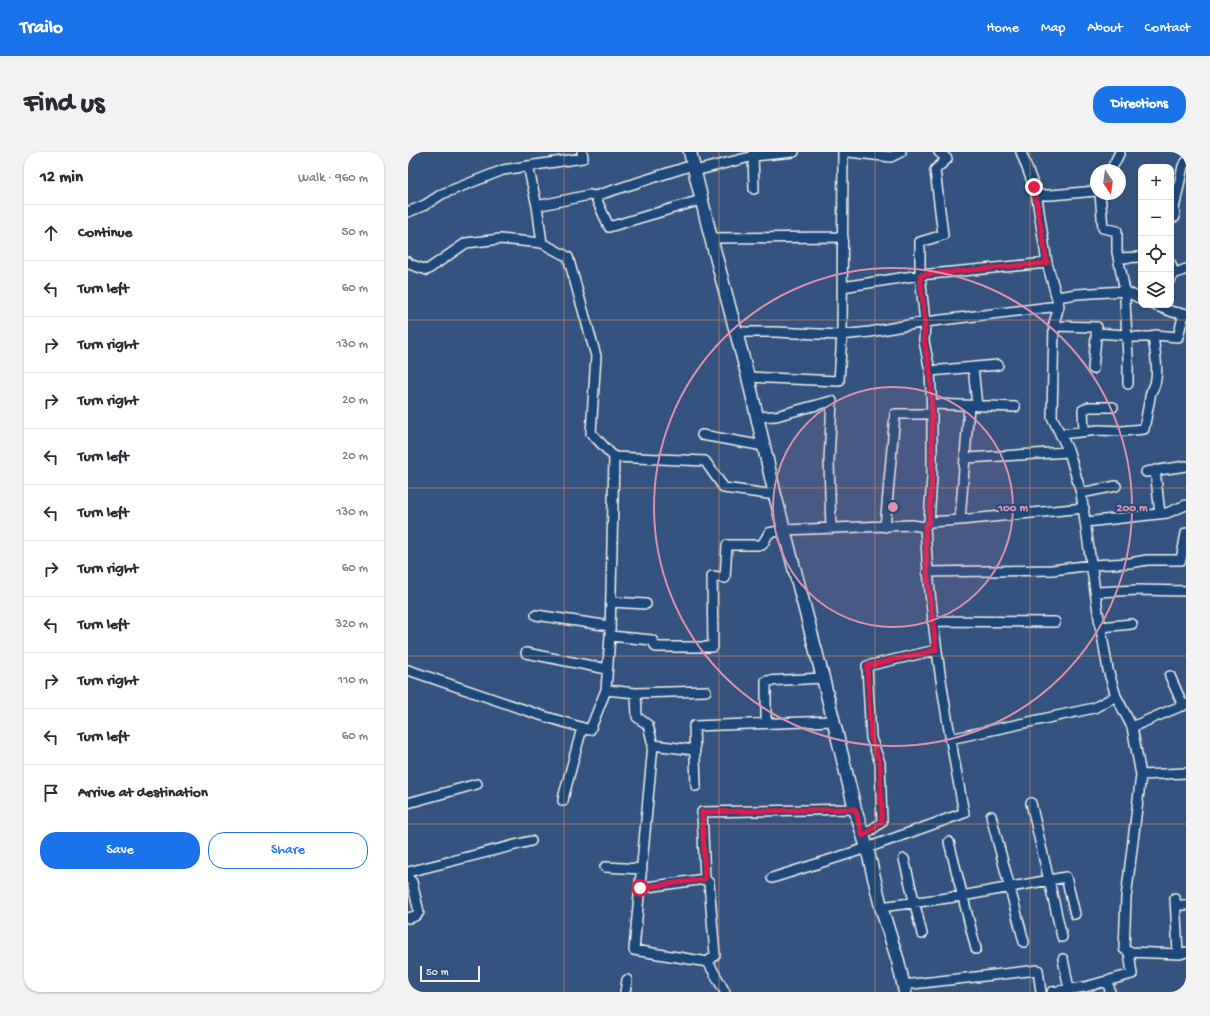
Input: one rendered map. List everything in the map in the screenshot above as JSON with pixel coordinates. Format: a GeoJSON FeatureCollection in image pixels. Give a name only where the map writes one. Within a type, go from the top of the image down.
{"type":"FeatureCollection","features":[{"type":"Feature","properties":{"kind":"street"},"geometry":{"type":"LineString","coordinates":[[408,212],[442,194],[503,170],[583,158],[582,152]]}},
{"type":"Feature","properties":{"kind":"street"},"geometry":{"type":"LineString","coordinates":[[690,152],[701,200],[748,376],[775,495],[823,678],[855,809],[867,848],[881,907],[898,961],[904,988],[1038,970],[1042,992]]}},
{"type":"Feature","properties":{"kind":"street"},"geometry":{"type":"LineString","coordinates":[[537,206],[595,196],[694,168],[754,154],[794,152]]}},
{"type":"Feature","properties":{"kind":"street"},"geometry":{"type":"LineString","coordinates":[[748,376],[839,381],[842,334],[843,152]]}},
{"type":"Feature","properties":{"kind":"street"},"geometry":{"type":"LineString","coordinates":[[849,152],[891,157],[901,152]]}},
{"type":"Feature","properties":{"kind":"street"},"geometry":{"type":"LineString","coordinates":[[772,878],[867,848],[964,813],[950,740],[936,650],[927,572],[927,524],[932,477],[932,404],[930,371],[924,341],[925,322],[920,275],[920,242],[943,236],[935,170],[947,159],[939,152]]}},
{"type":"Feature","properties":{"kind":"street"},"geometry":{"type":"LineString","coordinates":[[1021,152],[1037,195],[1047,263],[1058,302],[1053,326],[1052,417],[1069,452],[1081,493],[1100,627],[1108,670],[1116,696],[1132,727],[1141,775],[1126,898],[1124,950],[1129,952],[1182,953],[1175,902],[1186,905]]}},
{"type":"Feature","properties":{"kind":"street"},"geometry":{"type":"LineString","coordinates":[[1114,164],[1120,152]]}},
{"type":"Feature","properties":{"kind":"street"},"geometry":{"type":"LineString","coordinates":[[754,154],[754,189]]}},
{"type":"Feature","properties":{"kind":"street"},"geometry":{"type":"LineString","coordinates":[[1175,217],[1174,209],[1183,166],[1186,162]]}},
{"type":"Feature","properties":{"kind":"street"},"geometry":{"type":"LineString","coordinates":[[528,166],[537,206],[542,243]]}},
{"type":"Feature","properties":{"kind":"street"},"geometry":{"type":"LineString","coordinates":[[1037,195],[1090,192]]}},
{"type":"Feature","properties":{"kind":"street"},"geometry":{"type":"LineString","coordinates":[[595,196],[609,227],[701,200]]}},
{"type":"Feature","properties":{"kind":"street"},"geometry":{"type":"LineString","coordinates":[[1101,200],[1103,228],[1117,231],[1117,252],[1125,291],[1128,384]]}},
{"type":"Feature","properties":{"kind":"street"},"geometry":{"type":"LineString","coordinates":[[711,238],[843,237]]}},
{"type":"Feature","properties":{"kind":"street"},"geometry":{"type":"LineString","coordinates":[[408,264],[427,270],[466,243],[500,239],[542,243],[568,257],[596,356],[591,433],[614,457],[705,461],[724,488],[775,495]]}},
{"type":"Feature","properties":{"kind":"street"},"geometry":{"type":"LineString","coordinates":[[1118,258],[1138,257]]}},
{"type":"Feature","properties":{"kind":"street"},"geometry":{"type":"LineString","coordinates":[[842,287],[920,275],[1047,263]]}},
{"type":"Feature","properties":{"kind":"street"},"geometry":{"type":"LineString","coordinates":[[1174,275],[1186,269]]}},
{"type":"Feature","properties":{"kind":"street"},"geometry":{"type":"LineString","coordinates":[[736,332],[842,334],[870,332],[925,322],[1058,302],[1077,294],[1125,291],[1138,298]]}},
{"type":"Feature","properties":{"kind":"street"},"geometry":{"type":"LineString","coordinates":[[1096,333],[1153,337],[1155,335],[1178,338],[1185,314],[1162,308]]}},
{"type":"Feature","properties":{"kind":"street"},"geometry":{"type":"LineString","coordinates":[[1053,326],[1097,327],[1093,369]]}},
{"type":"Feature","properties":{"kind":"street"},"geometry":{"type":"LineString","coordinates":[[1060,434],[1099,430],[1122,431],[1144,429],[1157,370],[1153,337]]}},
{"type":"Feature","properties":{"kind":"street"},"geometry":{"type":"LineString","coordinates":[[930,371],[998,365]]}},
{"type":"Feature","properties":{"kind":"street"},"geometry":{"type":"LineString","coordinates":[[960,520],[973,406],[973,367]]}},
{"type":"Feature","properties":{"kind":"street"},"geometry":{"type":"LineString","coordinates":[[757,417],[776,416],[832,401],[830,461],[831,529]]}},
{"type":"Feature","properties":{"kind":"street"},"geometry":{"type":"LineString","coordinates":[[932,404],[1015,407]]}},
{"type":"Feature","properties":{"kind":"street"},"geometry":{"type":"LineString","coordinates":[[1084,431],[1083,410],[1089,407],[1113,408]]}},
{"type":"Feature","properties":{"kind":"street"},"geometry":{"type":"LineString","coordinates":[[886,527],[895,414],[932,414]]}},
{"type":"Feature","properties":{"kind":"street"},"geometry":{"type":"LineString","coordinates":[[702,435],[764,446]]}},
{"type":"Feature","properties":{"kind":"street"},"geometry":{"type":"LineString","coordinates":[[966,458],[1069,452]]}},
{"type":"Feature","properties":{"kind":"street"},"geometry":{"type":"LineString","coordinates":[[408,670],[540,715],[590,730],[606,690],[610,636],[614,457]]}},
{"type":"Feature","properties":{"kind":"street"},"geometry":{"type":"LineString","coordinates":[[1160,514],[1150,471],[1186,466]]}},
{"type":"Feature","properties":{"kind":"street"},"geometry":{"type":"LineString","coordinates":[[1081,493],[1116,486]]}},
{"type":"Feature","properties":{"kind":"street"},"geometry":{"type":"LineString","coordinates":[[1086,522],[1167,513],[1186,504]]}},
{"type":"Feature","properties":{"kind":"street"},"geometry":{"type":"LineString","coordinates":[[610,636],[652,640],[656,647],[713,647],[712,576],[725,578],[727,545],[762,545],[769,533],[784,530],[886,527],[927,524],[1084,508]]}},
{"type":"Feature","properties":{"kind":"street"},"geometry":{"type":"LineString","coordinates":[[927,572],[1052,570],[1092,565],[1130,563],[1147,560],[1181,560],[1186,538]]}},
{"type":"Feature","properties":{"kind":"street"},"geometry":{"type":"LineString","coordinates":[[1096,592],[1138,590],[1186,591]]}},
{"type":"Feature","properties":{"kind":"street"},"geometry":{"type":"LineString","coordinates":[[611,602],[646,604]]}},
{"type":"Feature","properties":{"kind":"street"},"geometry":{"type":"LineString","coordinates":[[536,614],[610,626]]}},
{"type":"Feature","properties":{"kind":"street"},"geometry":{"type":"LineString","coordinates":[[932,621],[1055,622]]}},
{"type":"Feature","properties":{"kind":"street"},"geometry":{"type":"LineString","coordinates":[[1100,627],[1132,624]]}},
{"type":"Feature","properties":{"kind":"street"},"geometry":{"type":"LineString","coordinates":[[863,836],[882,822],[880,763],[871,738],[867,666],[936,650]]}},
{"type":"Feature","properties":{"kind":"street"},"geometry":{"type":"LineString","coordinates":[[526,653],[607,669]]}},
{"type":"Feature","properties":{"kind":"street"},"geometry":{"type":"LineString","coordinates":[[1132,727],[1184,705],[1170,676]]}},
{"type":"Feature","properties":{"kind":"street"},"geometry":{"type":"LineString","coordinates":[[766,723],[766,681],[823,678]]}},
{"type":"Feature","properties":{"kind":"street"},"geometry":{"type":"LineString","coordinates":[[606,690],[636,693],[706,691]]}},
{"type":"Feature","properties":{"kind":"street"},"geometry":{"type":"LineString","coordinates":[[636,693],[637,717],[648,726],[653,745],[634,950],[708,962]]}},
{"type":"Feature","properties":{"kind":"street"},"geometry":{"type":"LineString","coordinates":[[950,740],[1094,708],[1116,696]]}},
{"type":"Feature","properties":{"kind":"street"},"geometry":{"type":"LineString","coordinates":[[696,786],[694,726],[833,720]]}},
{"type":"Feature","properties":{"kind":"street"},"geometry":{"type":"LineString","coordinates":[[563,801],[582,728]]}},
{"type":"Feature","properties":{"kind":"street"},"geometry":{"type":"LineString","coordinates":[[653,745],[694,750]]}},
{"type":"Feature","properties":{"kind":"street"},"geometry":{"type":"LineString","coordinates":[[1141,775],[1186,773]]}},
{"type":"Feature","properties":{"kind":"street"},"geometry":{"type":"LineString","coordinates":[[408,803],[477,784]]}},
{"type":"Feature","properties":{"kind":"street"},"geometry":{"type":"LineString","coordinates":[[1031,804],[1062,937]]}},
{"type":"Feature","properties":{"kind":"street"},"geometry":{"type":"LineString","coordinates":[[708,962],[715,955],[709,883],[705,879],[702,812],[855,809]]}},
{"type":"Feature","properties":{"kind":"street"},"geometry":{"type":"LineString","coordinates":[[991,816],[1024,942]]}},
{"type":"Feature","properties":{"kind":"street"},"geometry":{"type":"LineString","coordinates":[[408,872],[532,841]]}},
{"type":"Feature","properties":{"kind":"street"},"geometry":{"type":"LineString","coordinates":[[949,842],[976,949]]}},
{"type":"Feature","properties":{"kind":"street"},"geometry":{"type":"LineString","coordinates":[[904,859],[922,934]]}},
{"type":"Feature","properties":{"kind":"street"},"geometry":{"type":"LineString","coordinates":[[605,867],[642,869]]}},
{"type":"Feature","properties":{"kind":"street"},"geometry":{"type":"LineString","coordinates":[[881,907],[962,896],[1066,877],[1075,914]]}},
{"type":"Feature","properties":{"kind":"street"},"geometry":{"type":"LineString","coordinates":[[408,878],[412,882],[419,912],[416,916],[408,918]]}},
{"type":"Feature","properties":{"kind":"street"},"geometry":{"type":"LineString","coordinates":[[640,888],[705,879]]}},
{"type":"Feature","properties":{"kind":"street"},"geometry":{"type":"LineString","coordinates":[[1052,992],[1085,987],[1132,974],[1129,952]]}},
{"type":"Feature","properties":{"kind":"street"},"geometry":{"type":"LineString","coordinates":[[1063,959],[1069,989]]}},
{"type":"Feature","properties":{"kind":"street"},"geometry":{"type":"LineString","coordinates":[[708,962],[725,992]]}},
{"type":"Feature","properties":{"kind":"street"},"geometry":{"type":"LineString","coordinates":[[625,992],[627,980]]}},
{"type":"Feature","properties":{"kind":"street"},"geometry":{"type":"LineString","coordinates":[[1108,980],[1110,992]]}},
{"type":"Feature","properties":{"kind":"route"},"geometry":{"type":"LineString","coordinates":[[640,888],[705,879],[702,812],[855,809],[863,836],[882,822],[880,763],[871,738],[867,666],[936,650],[927,572],[925,527],[929,522],[932,477],[932,414],[930,371],[924,341],[925,322],[920,275],[1047,263],[1037,195],[1034,187]]}}]}
